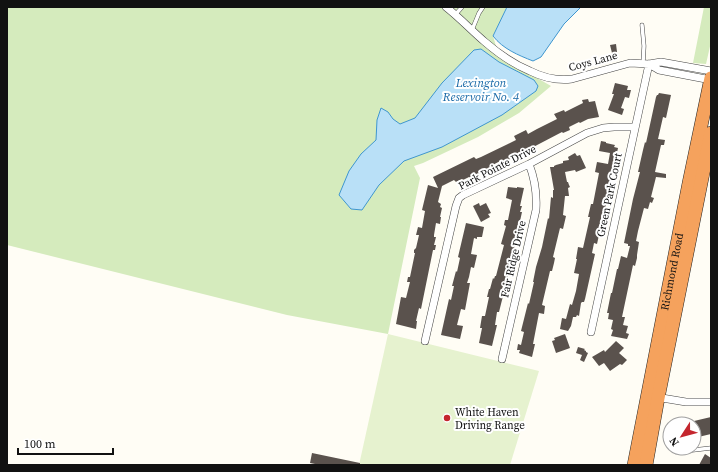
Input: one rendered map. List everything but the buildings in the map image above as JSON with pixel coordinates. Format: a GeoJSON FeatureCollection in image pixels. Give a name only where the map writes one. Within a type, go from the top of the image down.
{"type":"FeatureCollection","features":[{"type":"Feature","properties":{"kind":"highway","name":"Richmond Road"},"geometry":{"type":"LineString","coordinates":[[646,465],[653,397],[689,184],[711,79]]}},
{"type":"Feature","properties":{"kind":"highway","name":"Richmond Road"},"geometry":{"type":"LineString","coordinates":[[634,465],[653,397],[711,134]]}},
{"type":"Feature","properties":{"kind":"street","name":"Coys Lane"},"geometry":{"type":"LineString","coordinates":[[446,7],[486,43],[507,59],[525,69],[550,78],[564,80],[572,79],[625,64],[661,62],[711,71]]}},
{"type":"Feature","properties":{"kind":"street","name":"Coys Lane"},"geometry":{"type":"LineString","coordinates":[[646,64],[660,70],[711,79]]}},
{"type":"Feature","properties":{"kind":"street","name":"Green Park Court"},"geometry":{"type":"LineString","coordinates":[[591,332],[636,127],[646,64]]}},
{"type":"Feature","properties":{"kind":"street","name":"Park Pointe Drive"},"geometry":{"type":"LineString","coordinates":[[426,340],[459,198],[529,164],[587,133],[597,129],[614,126],[636,127]]}},
{"type":"Feature","properties":{"kind":"street","name":"Fair Ridge Drive"},"geometry":{"type":"LineString","coordinates":[[502,359],[536,210],[536,185],[529,164]]}},
{"type":"Feature","properties":{"kind":"street"},"geometry":{"type":"LineString","coordinates":[[653,397],[697,403],[711,402]]}},
{"type":"Feature","properties":{"kind":"lane"},"geometry":{"type":"LineString","coordinates":[[455,15],[462,7]]}},
{"type":"Feature","properties":{"kind":"lane"},"geometry":{"type":"LineString","coordinates":[[472,30],[483,7]]}},
{"type":"Feature","properties":{"kind":"lane"},"geometry":{"type":"LineString","coordinates":[[642,25],[646,64]]}},
{"type":"Feature","properties":{"kind":"green space"},"geometry":{"type":"Polygon","coordinates":[[[7,7],[507,7],[493,36],[499,56],[551,86],[519,113],[478,137],[414,166],[420,178],[388,334],[287,315],[7,245],[7,7]]]}},
{"type":"Feature","properties":{"kind":"green space"},"geometry":{"type":"Polygon","coordinates":[[[704,7],[711,7],[711,42],[706,64],[693,63],[704,7]]]}},
{"type":"Feature","properties":{"kind":"green space","name":"White Haven Driving Range"},"geometry":{"type":"Polygon","coordinates":[[[388,334],[539,371],[510,465],[359,465],[388,334]]]}},
{"type":"Feature","properties":{"kind":"water","name":"Lexington Reservoir No. 4"},"geometry":{"type":"Polygon","coordinates":[[[507,7],[581,7],[564,24],[541,57],[533,61],[516,54],[501,45],[493,36],[507,7]]]}},
{"type":"Feature","properties":{"kind":"water","name":"Lexington Reservoir No. 4"},"geometry":{"type":"Polygon","coordinates":[[[481,49],[499,62],[534,80],[538,86],[536,91],[502,115],[442,147],[404,161],[379,185],[362,210],[351,209],[339,195],[349,171],[361,154],[376,140],[377,120],[381,108],[388,112],[393,119],[400,124],[415,118],[442,83],[474,50],[481,49]]]}},
{"type":"Feature","properties":{"kind":"place","name":"White Haven Driving Range"},"geometry":{"type":"Point","coordinates":[447,418]}}]}
